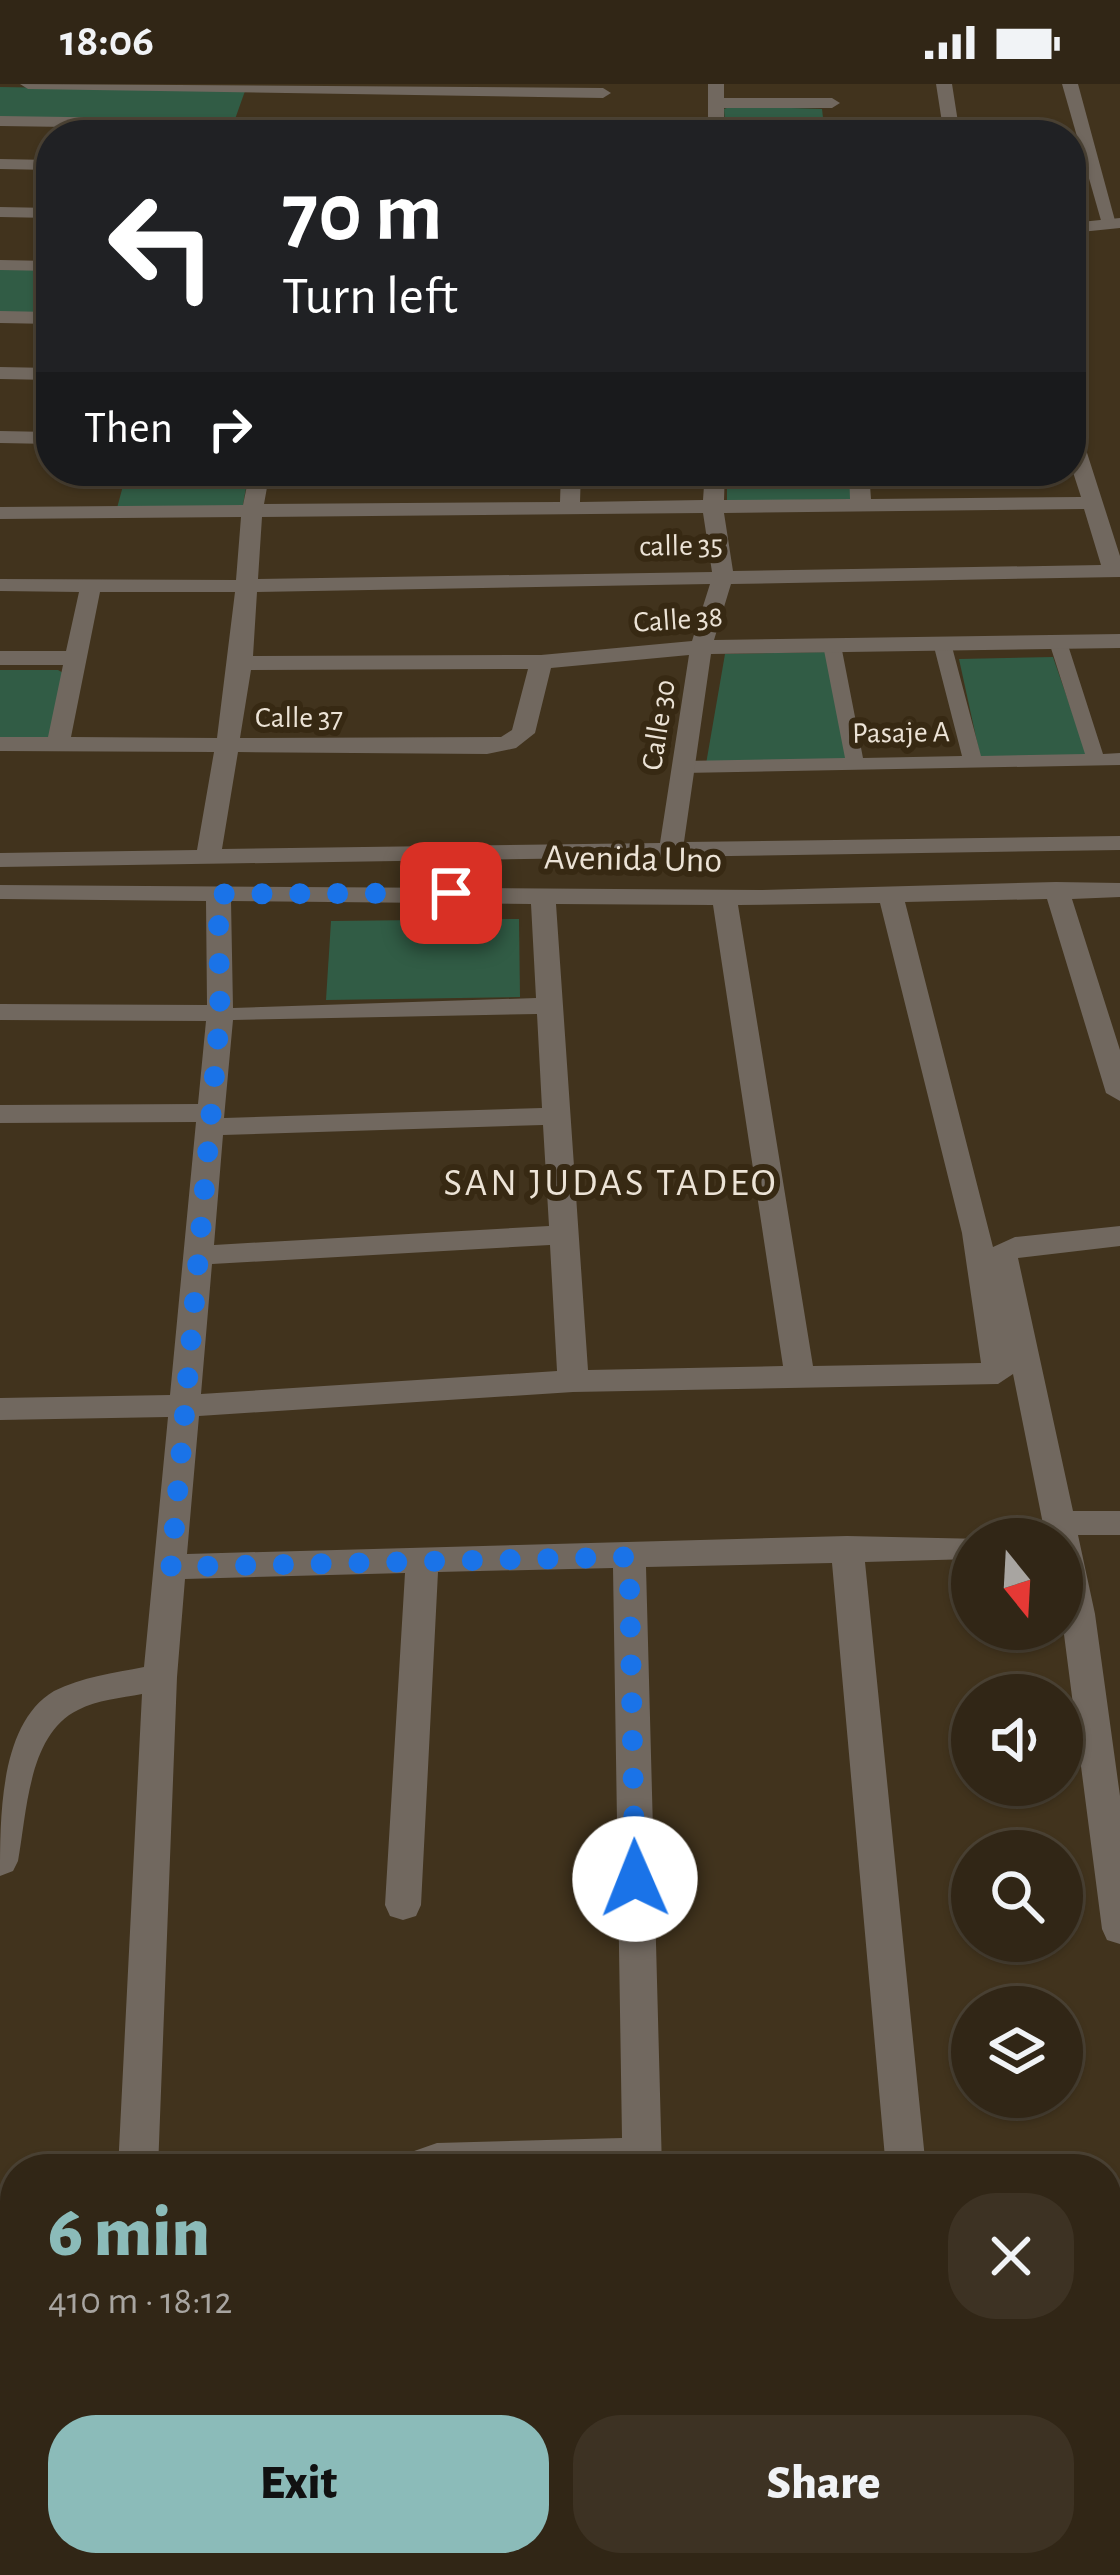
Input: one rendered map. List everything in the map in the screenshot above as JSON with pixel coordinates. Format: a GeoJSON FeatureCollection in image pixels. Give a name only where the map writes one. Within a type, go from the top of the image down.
{"type":"FeatureCollection","features":[{"type":"Feature","properties":{"kind":"street"},"geometry":{"type":"LineString","coordinates":[[28,84],[604,88],[601,120]]}},
{"type":"Feature","properties":{"kind":"street"},"geometry":{"type":"LineString","coordinates":[[716,93],[833,111],[831,84]]}},
{"type":"Feature","properties":{"kind":"street"},"geometry":{"type":"LineString","coordinates":[[944,84],[950,120]]}},
{"type":"Feature","properties":{"kind":"street"},"geometry":{"type":"LineString","coordinates":[[1070,84],[1084,120]]}},
{"type":"Feature","properties":{"kind":"street"},"geometry":{"type":"LineString","coordinates":[[365,120],[374,86]]}},
{"type":"Feature","properties":{"kind":"street"},"geometry":{"type":"LineString","coordinates":[[0,122],[36,123]]}},
{"type":"Feature","properties":{"kind":"street"},"geometry":{"type":"LineString","coordinates":[[1086,125],[1117,227],[1086,228]]}},
{"type":"Feature","properties":{"kind":"street"},"geometry":{"type":"LineString","coordinates":[[0,164],[36,165]]}},
{"type":"Feature","properties":{"kind":"street"},"geometry":{"type":"LineString","coordinates":[[0,212],[36,213]]}},
{"type":"Feature","properties":{"kind":"street"},"geometry":{"type":"LineString","coordinates":[[0,265],[36,266]]}},
{"type":"Feature","properties":{"kind":"street"},"geometry":{"type":"LineString","coordinates":[[0,317],[36,318]]}},
{"type":"Feature","properties":{"kind":"street"},"geometry":{"type":"LineString","coordinates":[[0,373],[36,374]]}},
{"type":"Feature","properties":{"kind":"street"},"geometry":{"type":"LineString","coordinates":[[0,437],[36,438]]}},
{"type":"Feature","properties":{"kind":"street"},"geometry":{"type":"LineString","coordinates":[[208,860],[242,663],[257,486]]}},
{"type":"Feature","properties":{"kind":"street"},"geometry":{"type":"LineString","coordinates":[[570,510],[571,486]]}},
{"type":"Feature","properties":{"kind":"street","name":"Calle 30"},"geometry":{"type":"LineString","coordinates":[[671,848],[701,647],[723,576],[714,486]]}},
{"type":"Feature","properties":{"kind":"street"},"geometry":{"type":"LineString","coordinates":[[860,486],[861,506]]}},
{"type":"Feature","properties":{"kind":"street"},"geometry":{"type":"LineString","coordinates":[[1086,486],[1117,572]]}},
{"type":"Feature","properties":{"kind":"street"},"geometry":{"type":"LineString","coordinates":[[0,513],[1091,503]]}},
{"type":"Feature","properties":{"kind":"street","name":"calle 35"},"geometry":{"type":"LineString","coordinates":[[0,585],[250,586],[1117,572]]}},
{"type":"Feature","properties":{"kind":"street"},"geometry":{"type":"LineString","coordinates":[[58,744],[91,584]]}},
{"type":"Feature","properties":{"kind":"street","name":"Calle 38"},"geometry":{"type":"LineString","coordinates":[[242,663],[541,662],[701,647],[1120,641]]}},
{"type":"Feature","properties":{"kind":"street"},"geometry":{"type":"LineString","coordinates":[[1058,642],[1096,760]]}},
{"type":"Feature","properties":{"kind":"street"},"geometry":{"type":"LineString","coordinates":[[942,644],[973,762]]}},
{"type":"Feature","properties":{"kind":"street"},"geometry":{"type":"LineString","coordinates":[[832,645],[855,764]]}},
{"type":"Feature","properties":{"kind":"street"},"geometry":{"type":"LineString","coordinates":[[0,658],[75,658]]}},
{"type":"Feature","properties":{"kind":"street","name":"Calle 37"},"geometry":{"type":"LineString","coordinates":[[0,744],[487,747],[523,733],[541,662]]}},
{"type":"Feature","properties":{"kind":"street","name":"Pasaje A"},"geometry":{"type":"LineString","coordinates":[[683,766],[1120,759]]}},
{"type":"Feature","properties":{"kind":"street","name":"Avenida Uno"},"geometry":{"type":"LineString","coordinates":[[0,860],[1120,843]]}},
{"type":"Feature","properties":{"kind":"street"},"geometry":{"type":"LineString","coordinates":[[1056,889],[1120,1093]]}},
{"type":"Feature","properties":{"kind":"street","name":"Avenida Uno"},"geometry":{"type":"LineString","coordinates":[[0,892],[724,898],[1120,890]]}},
{"type":"Feature","properties":{"kind":"street"},"geometry":{"type":"LineString","coordinates":[[543,893],[573,1381]]}},
{"type":"Feature","properties":{"kind":"street"},"geometry":{"type":"LineString","coordinates":[[139,2154],[160,1677],[212,1120],[230,1014],[218,894]]}},
{"type":"Feature","properties":{"kind":"street"},"geometry":{"type":"LineString","coordinates":[[0,1408],[188,1406],[573,1381],[998,1373],[976,1233],[892,895]]}},
{"type":"Feature","properties":{"kind":"street"},"geometry":{"type":"LineString","coordinates":[[724,898],[799,1375]]}},
{"type":"Feature","properties":{"kind":"street"},"geometry":{"type":"LineString","coordinates":[[0,1012],[230,1014],[550,1006]]}},
{"type":"Feature","properties":{"kind":"street"},"geometry":{"type":"LineString","coordinates":[[0,1114],[212,1120],[557,1116]]}},
{"type":"Feature","properties":{"kind":"street"},"geometry":{"type":"LineString","coordinates":[[976,1233],[1120,1219]]}},
{"type":"Feature","properties":{"kind":"street"},"geometry":{"type":"LineString","coordinates":[[201,1255],[564,1235]]}},
{"type":"Feature","properties":{"kind":"street"},"geometry":{"type":"LineString","coordinates":[[1060,1518],[1003,1254],[1015,1246],[1120,1236]]}},
{"type":"Feature","properties":{"kind":"street"},"geometry":{"type":"LineString","coordinates":[[1083,1523],[1120,1523]]}},
{"type":"Feature","properties":{"kind":"street"},"geometry":{"type":"LineString","coordinates":[[171,1567],[951,1547]]}},
{"type":"Feature","properties":{"kind":"street"},"geometry":{"type":"LineString","coordinates":[[847,1548],[905,2154]]}},
{"type":"Feature","properties":{"kind":"street"},"geometry":{"type":"LineString","coordinates":[[629,1557],[641,2154]]}},
{"type":"Feature","properties":{"kind":"street"},"geometry":{"type":"LineString","coordinates":[[403,1906],[422,1561]]}},
{"type":"Feature","properties":{"kind":"street"},"geometry":{"type":"LineString","coordinates":[[1083,1645],[1112,1823],[1119,1915]]}},
{"type":"Feature","properties":{"kind":"street"},"geometry":{"type":"LineString","coordinates":[[0,1862],[26,1745],[41,1717],[67,1698],[160,1677]]}},
{"type":"Feature","properties":{"kind":"green space"},"geometry":{"type":"Polygon","coordinates":[[[0,87],[245,91],[235,120],[0,119],[0,87]]]}},
{"type":"Feature","properties":{"kind":"green space"},"geometry":{"type":"Polygon","coordinates":[[[724,109],[822,109],[823,120],[725,120],[724,109]]]}},
{"type":"Feature","properties":{"kind":"green space"},"geometry":{"type":"Polygon","coordinates":[[[0,268],[36,269],[36,313],[0,312],[0,268]]]}},
{"type":"Feature","properties":{"kind":"green space"},"geometry":{"type":"Polygon","coordinates":[[[123,486],[246,486],[243,505],[236,507],[117,508],[123,486]]]}},
{"type":"Feature","properties":{"kind":"green space"},"geometry":{"type":"Polygon","coordinates":[[[727,486],[851,486],[852,499],[727,501],[727,486]]]}},
{"type":"Feature","properties":{"kind":"green space"},"geometry":{"type":"Polygon","coordinates":[[[828,652],[846,760],[706,764],[725,654],[828,652]]]}},
{"type":"Feature","properties":{"kind":"green space"},"geometry":{"type":"Polygon","coordinates":[[[1053,657],[1087,755],[981,760],[959,659],[1053,657]]]}},
{"type":"Feature","properties":{"kind":"green space"},"geometry":{"type":"Polygon","coordinates":[[[0,670],[58,670],[67,675],[54,735],[47,740],[0,740],[0,670]]]}},
{"type":"Feature","properties":{"kind":"green space"},"geometry":{"type":"Polygon","coordinates":[[[519,919],[520,997],[326,1000],[331,921],[519,919]]]}},
{"type":"Feature","properties":{"kind":"district","name":"SAN JUDAS TADEO"},"geometry":{"type":"Point","coordinates":[611,1183]}},
{"type":"Feature","properties":{"kind":"route"},"geometry":{"type":"LineString","coordinates":[[451,893],[218,894],[220,1013],[171,1567],[629,1557],[635,1879]]}}]}
